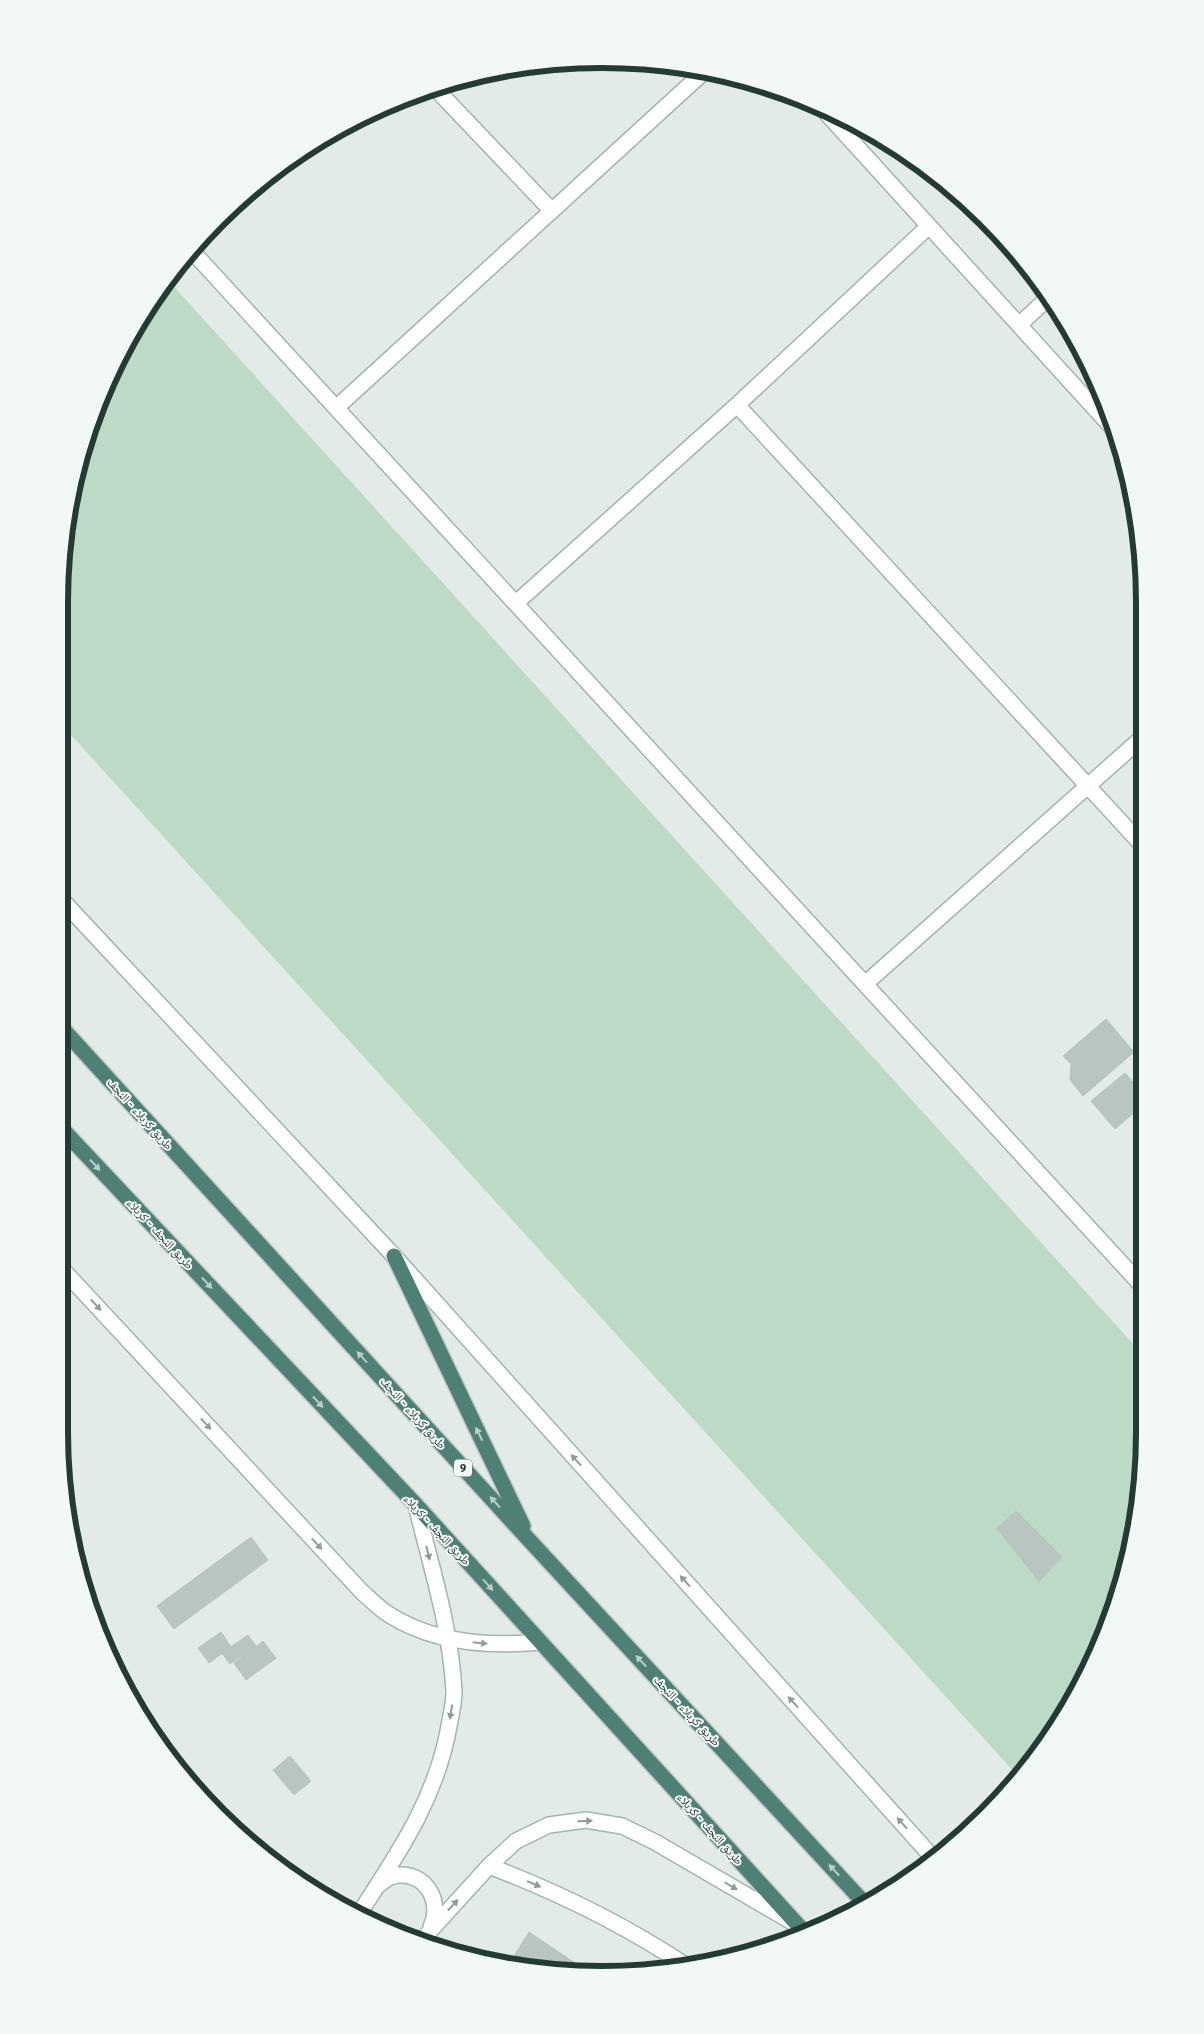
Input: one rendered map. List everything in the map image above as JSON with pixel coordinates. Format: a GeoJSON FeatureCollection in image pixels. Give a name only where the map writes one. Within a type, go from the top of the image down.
{"type":"FeatureCollection","features":[{"type":"Feature","properties":{"kind":"highway","name":"طريق کربلاء - النجف"},"geometry":{"type":"LineString","coordinates":[[68,1035],[530,1541],[861,1899]]}},
{"type":"Feature","properties":{"kind":"highway","name":"طريق النجف - کربلاء"},"geometry":{"type":"LineString","coordinates":[[68,1135],[416,1505],[801,1928]]}},
{"type":"Feature","properties":{"kind":"highway"},"geometry":{"type":"LineString","coordinates":[[394,1256],[530,1541]]}},
{"type":"Feature","properties":{"kind":"street"},"geometry":{"type":"LineString","coordinates":[[336,408],[699,77]]}},
{"type":"Feature","properties":{"kind":"street"},"geometry":{"type":"LineString","coordinates":[[439,93],[552,211]]}},
{"type":"Feature","properties":{"kind":"street"},"geometry":{"type":"LineString","coordinates":[[833,121],[1104,418]]}},
{"type":"Feature","properties":{"kind":"street"},"geometry":{"type":"LineString","coordinates":[[516,603],[737,405],[929,226]]}},
{"type":"Feature","properties":{"kind":"street"},"geometry":{"type":"LineString","coordinates":[[196,255],[1136,1279]]}},
{"type":"Feature","properties":{"kind":"street"},"geometry":{"type":"LineString","coordinates":[[1019,325],[1044,302]]}},
{"type":"Feature","properties":{"kind":"street"},"geometry":{"type":"LineString","coordinates":[[737,405],[1136,838]]}},
{"type":"Feature","properties":{"kind":"street"},"geometry":{"type":"LineString","coordinates":[[865,984],[1136,743]]}},
{"type":"Feature","properties":{"kind":"street"},"geometry":{"type":"LineString","coordinates":[[68,907],[394,1256],[929,1854]]}},
{"type":"Feature","properties":{"kind":"street"},"geometry":{"type":"LineString","coordinates":[[68,1275],[362,1592],[388,1614],[417,1628],[448,1638],[478,1644],[509,1645],[540,1642]]}},
{"type":"Feature","properties":{"kind":"street"},"geometry":{"type":"LineString","coordinates":[[362,1909],[412,1829],[434,1784],[447,1738],[454,1694],[448,1638],[416,1505]]}},
{"type":"Feature","properties":{"kind":"street"},"geometry":{"type":"LineString","coordinates":[[426,1936],[489,1866],[516,1841],[549,1825],[586,1820],[622,1826],[655,1842],[800,1928]]}},
{"type":"Feature","properties":{"kind":"street"},"geometry":{"type":"LineString","coordinates":[[489,1866],[565,1897],[614,1921],[652,1943],[678,1961]]}},
{"type":"Feature","properties":{"kind":"street"},"geometry":{"type":"LineString","coordinates":[[377,1886],[390,1878],[404,1875],[418,1879],[429,1889],[435,1902],[436,1917],[426,1936]]}},
{"type":"Feature","properties":{"kind":"green space"},"geometry":{"type":"Polygon","coordinates":[[[172,285],[1136,1347],[1135,1467],[1132,1502],[1118,1570],[1096,1637],[1081,1668],[1065,1699],[1046,1729],[1014,1772],[68,732],[69,567],[72,532],[78,498],[96,430],[108,397],[139,335],[172,285]]]}},
{"type":"Feature","properties":{"kind":"building"},"geometry":{"type":"Polygon","coordinates":[[[1106,1019],[1134,1052],[1083,1096],[1070,1080],[1071,1064],[1063,1056],[1106,1019]]]}},
{"type":"Feature","properties":{"kind":"building"},"geometry":{"type":"Polygon","coordinates":[[[1125,1073],[1136,1086],[1136,1111],[1115,1129],[1091,1101],[1125,1073]]]}},
{"type":"Feature","properties":{"kind":"building"},"geometry":{"type":"Polygon","coordinates":[[[1016,1511],[1062,1557],[1039,1581],[997,1528],[1016,1511]]]}},
{"type":"Feature","properties":{"kind":"building"},"geometry":{"type":"Polygon","coordinates":[[[251,1537],[268,1560],[174,1629],[157,1606],[251,1537]]]}},
{"type":"Feature","properties":{"kind":"building"},"geometry":{"type":"Polygon","coordinates":[[[221,1632],[231,1647],[209,1663],[198,1648],[221,1632]]]}},
{"type":"Feature","properties":{"kind":"building"},"geometry":{"type":"Polygon","coordinates":[[[248,1635],[256,1646],[230,1664],[222,1653],[248,1635]]]}},
{"type":"Feature","properties":{"kind":"building"},"geometry":{"type":"Polygon","coordinates":[[[263,1641],[276,1658],[246,1680],[234,1663],[263,1641]]]}},
{"type":"Feature","properties":{"kind":"building"},"geometry":{"type":"Polygon","coordinates":[[[290,1756],[311,1781],[294,1795],[273,1770],[290,1756]]]}},
{"type":"Feature","properties":{"kind":"building"},"geometry":{"type":"Polygon","coordinates":[[[529,1932],[579,1965],[532,1962],[513,1959],[529,1932]]]}}]}
